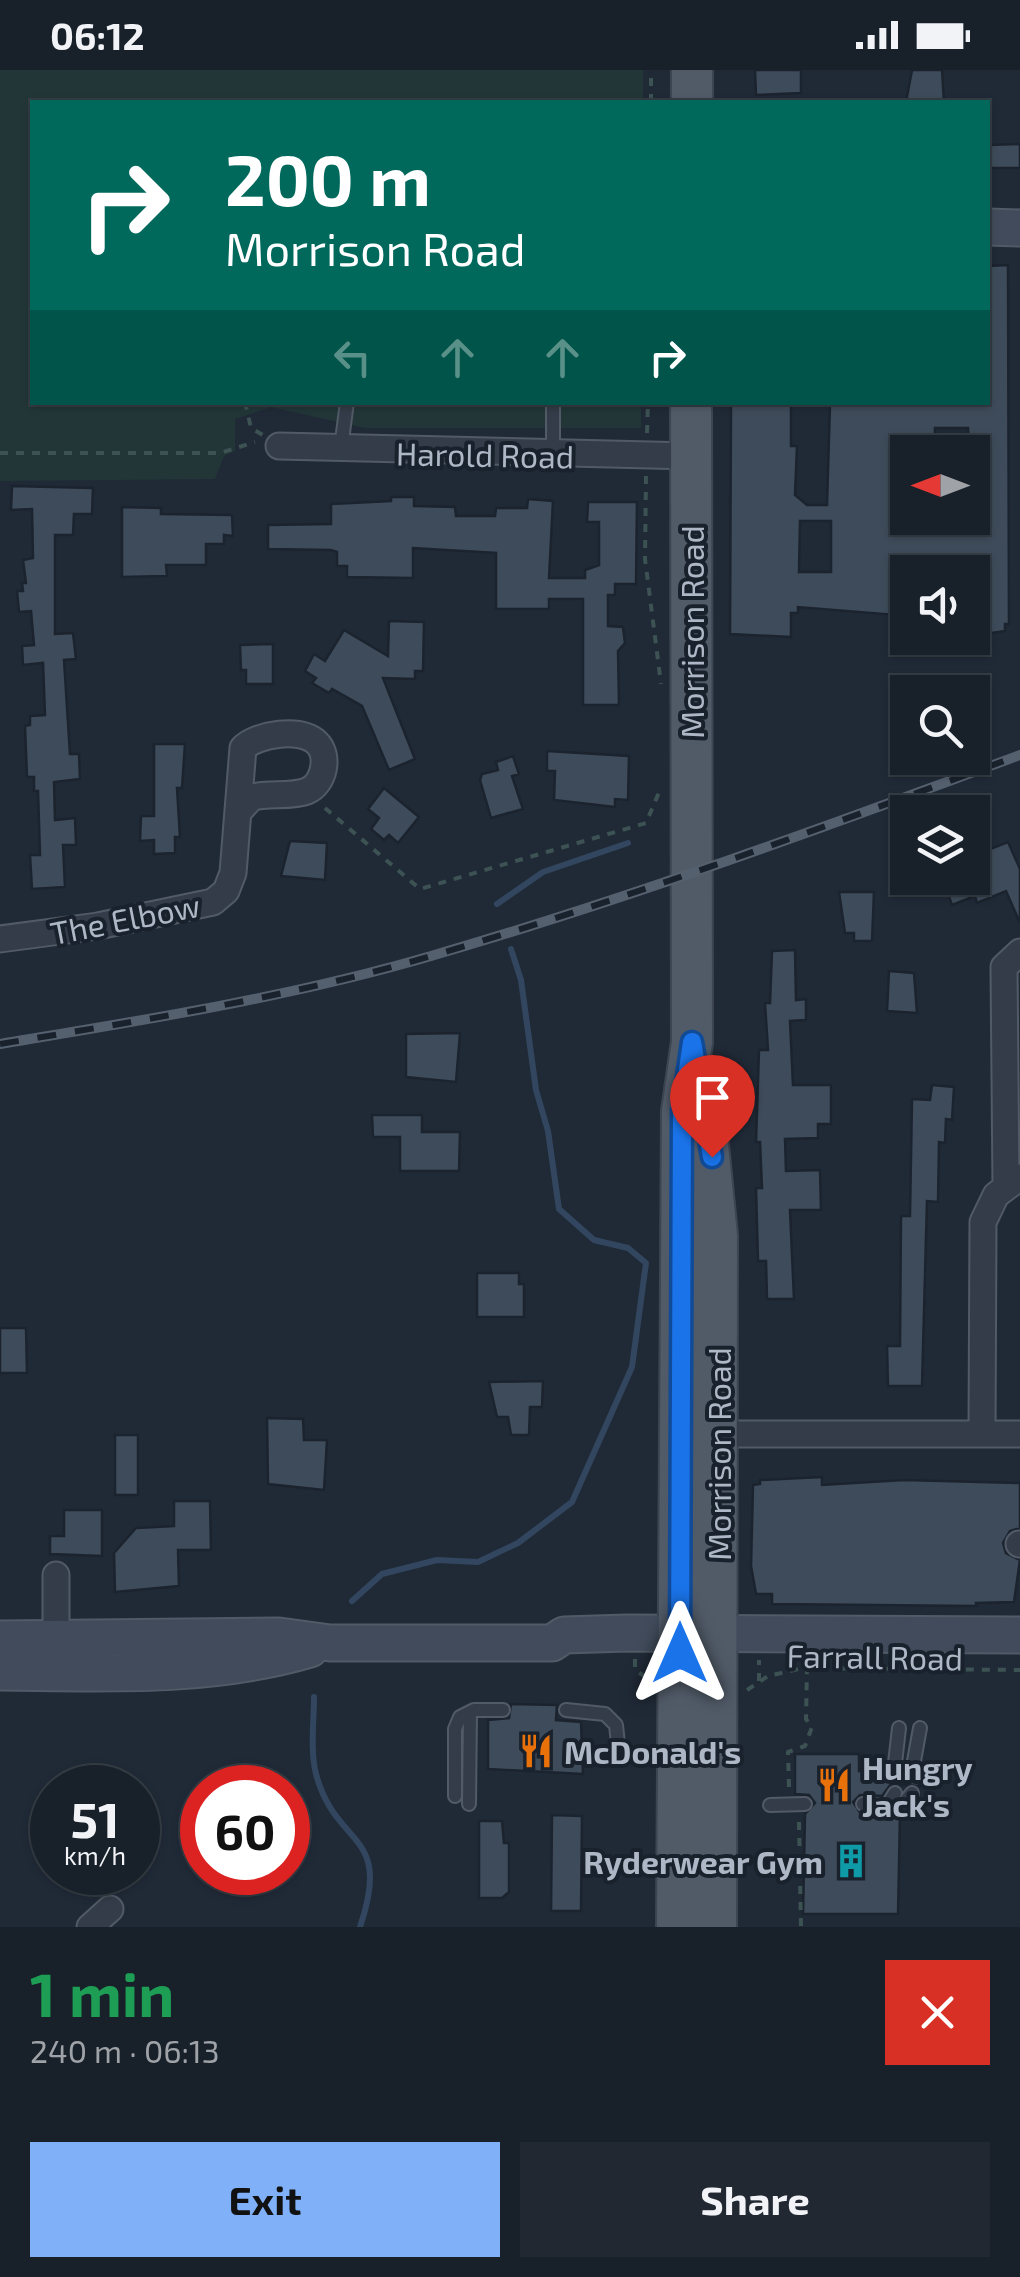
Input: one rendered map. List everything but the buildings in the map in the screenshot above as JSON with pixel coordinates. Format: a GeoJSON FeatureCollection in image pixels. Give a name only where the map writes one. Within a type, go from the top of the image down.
{"type":"FeatureCollection","features":[{"type":"Feature","properties":{"kind":"main road"},"geometry":{"type":"LineString","coordinates":[[692,70],[692,100]]}},
{"type":"Feature","properties":{"kind":"main road"},"geometry":{"type":"LineString","coordinates":[[990,228],[1020,228]]}},
{"type":"Feature","properties":{"kind":"main road","name":"Morrison Road"},"geometry":{"type":"LineString","coordinates":[[692,405],[692,1042],[682,1111],[699,1643],[716,1927]]}},
{"type":"Feature","properties":{"kind":"main road","name":"Morrison Road"},"geometry":{"type":"LineString","coordinates":[[677,1927],[718,1434],[712,1157],[692,1042]]}},
{"type":"Feature","properties":{"kind":"main road","name":"Farrall Road"},"geometry":{"type":"LineString","coordinates":[[0,1672],[95,1656],[208,1655],[330,1643],[552,1642],[566,1652],[699,1643],[1020,1636]]}},
{"type":"Feature","properties":{"kind":"main road","name":"Farrall Road"},"geometry":{"type":"LineString","coordinates":[[0,1639],[56,1640],[95,1656]]}},
{"type":"Feature","properties":{"kind":"main road","name":"Farrall Road"},"geometry":{"type":"LineString","coordinates":[[699,1643],[1020,1658]]}},
{"type":"Feature","properties":{"kind":"street","name":"Harold Road"},"geometry":{"type":"LineString","coordinates":[[280,446],[553,456],[691,456]]}},
{"type":"Feature","properties":{"kind":"street","name":"The Elbow"},"geometry":{"type":"LineString","coordinates":[[0,939],[98,926],[213,902],[226,891],[233,874],[243,748],[264,735],[306,737],[317,743],[324,770],[308,790]]}},
{"type":"Feature","properties":{"kind":"street"},"geometry":{"type":"LineString","coordinates":[[238,812],[252,797],[308,790]]}},
{"type":"Feature","properties":{"kind":"street"},"geometry":{"type":"LineString","coordinates":[[982,1433],[980,1250],[988,1209],[1013,1181],[1004,967],[1020,952]]}},
{"type":"Feature","properties":{"kind":"street"},"geometry":{"type":"LineString","coordinates":[[718,1434],[1020,1434]]}},
{"type":"Feature","properties":{"kind":"street"},"geometry":{"type":"LineString","coordinates":[[56,1575],[56,1640]]}},
{"type":"Feature","properties":{"kind":"street"},"geometry":{"type":"LineString","coordinates":[[90,1927],[110,1910]]}},
{"type":"Feature","properties":{"kind":"lane"},"geometry":{"type":"LineString","coordinates":[[341,450],[348,405]]}},
{"type":"Feature","properties":{"kind":"lane"},"geometry":{"type":"LineString","coordinates":[[553,405],[553,456]]}},
{"type":"Feature","properties":{"kind":"lane"},"geometry":{"type":"LineString","coordinates":[[455,1796],[455,1730],[460,1716],[503,1710]]}},
{"type":"Feature","properties":{"kind":"lane"},"geometry":{"type":"LineString","coordinates":[[566,1710],[605,1714],[616,1725],[618,1744]]}},
{"type":"Feature","properties":{"kind":"lane"},"geometry":{"type":"LineString","coordinates":[[470,1712],[470,1804]]}},
{"type":"Feature","properties":{"kind":"lane"},"geometry":{"type":"LineString","coordinates":[[894,1772],[899,1728]]}},
{"type":"Feature","properties":{"kind":"lane"},"geometry":{"type":"LineString","coordinates":[[912,1772],[920,1728]]}},
{"type":"Feature","properties":{"kind":"lane"},"geometry":{"type":"LineString","coordinates":[[863,1804],[891,1799],[903,1804],[912,1793]]}},
{"type":"Feature","properties":{"kind":"lane"},"geometry":{"type":"LineString","coordinates":[[770,1805],[805,1804]]}},
{"type":"Feature","properties":{"kind":"path"},"geometry":{"type":"LineString","coordinates":[[651,70],[651,100]]}},
{"type":"Feature","properties":{"kind":"path"},"geometry":{"type":"LineString","coordinates":[[246,405],[251,428],[280,446]]}},
{"type":"Feature","properties":{"kind":"path"},"geometry":{"type":"LineString","coordinates":[[647,444],[648,405]]}},
{"type":"Feature","properties":{"kind":"path"},"geometry":{"type":"LineString","coordinates":[[0,453],[220,453],[248,442],[280,446]]}},
{"type":"Feature","properties":{"kind":"path"},"geometry":{"type":"LineString","coordinates":[[646,469],[645,559],[657,678],[668,694]]}},
{"type":"Feature","properties":{"kind":"path"},"geometry":{"type":"LineString","coordinates":[[308,790],[420,889],[646,822],[660,790],[668,788]]}},
{"type":"Feature","properties":{"kind":"path"},"geometry":{"type":"LineString","coordinates":[[741,1702],[753,1684],[802,1668],[1020,1670]]}},
{"type":"Feature","properties":{"kind":"green space"},"geometry":{"type":"Polygon","coordinates":[[[0,70],[643,70],[643,100],[30,100],[30,405],[641,405],[641,428],[365,428],[271,407],[235,419],[235,451],[224,456],[215,479],[0,481],[0,70]]]}},
{"type":"Feature","properties":{"kind":"waterway"},"geometry":{"type":"LineString","coordinates":[[497,904],[543,872],[628,843]]}},
{"type":"Feature","properties":{"kind":"waterway"},"geometry":{"type":"LineString","coordinates":[[352,1601],[382,1574],[437,1560],[478,1562],[518,1543],[572,1502],[632,1367],[646,1263],[628,1248],[594,1240],[559,1209],[548,1131],[536,1090],[521,980],[511,949]]}},
{"type":"Feature","properties":{"kind":"waterway"},"geometry":{"type":"LineString","coordinates":[[314,1697],[316,1774],[325,1798],[366,1856],[370,1873],[360,1927]]}},
{"type":"Feature","properties":{"kind":"railway"},"geometry":{"type":"LineString","coordinates":[[0,1044],[271,996],[431,956],[654,886],[1020,755]]}},
{"type":"Feature","properties":{"kind":"place","name":"McDonald's"},"geometry":{"type":"Point","coordinates":[536,1751]}},
{"type":"Feature","properties":{"kind":"place","name":"Hungry Jack's"},"geometry":{"type":"Point","coordinates":[834,1785]}},
{"type":"Feature","properties":{"kind":"place","name":"Ryderwear Gym"},"geometry":{"type":"Point","coordinates":[851,1861]}},
{"type":"Feature","properties":{"kind":"route"},"geometry":{"type":"LineString","coordinates":[[680,1653],[682,1111],[692,1042],[705,1098],[712,1157]]}}]}
